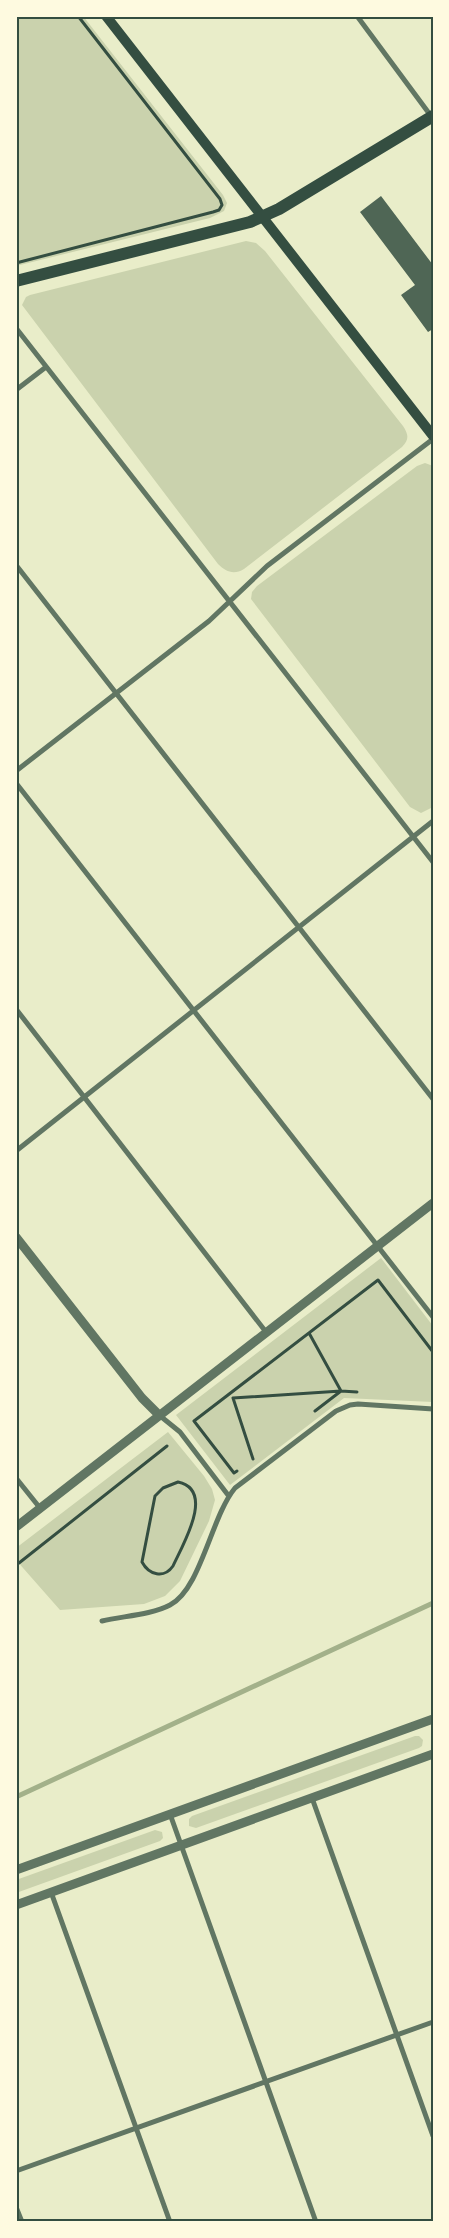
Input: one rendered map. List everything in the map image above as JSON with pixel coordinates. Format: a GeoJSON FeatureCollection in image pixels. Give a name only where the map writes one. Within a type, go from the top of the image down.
{"type":"FeatureCollection","features":[{"type":"Feature","properties":{"kind":"main road"},"geometry":{"type":"LineString","coordinates":[[106,16],[433,437]]}},
{"type":"Feature","properties":{"kind":"main road"},"geometry":{"type":"LineString","coordinates":[[16,281],[234,227],[263,217],[432,117]]}},
{"type":"Feature","properties":{"kind":"street"},"geometry":{"type":"LineString","coordinates":[[357,16],[432,117]]}},
{"type":"Feature","properties":{"kind":"street"},"geometry":{"type":"LineString","coordinates":[[16,328],[433,862]]}},
{"type":"Feature","properties":{"kind":"street"},"geometry":{"type":"LineString","coordinates":[[16,390],[46,367]]}},
{"type":"Feature","properties":{"kind":"street"},"geometry":{"type":"LineString","coordinates":[[16,771],[209,621],[267,566],[433,437]]}},
{"type":"Feature","properties":{"kind":"street"},"geometry":{"type":"LineString","coordinates":[[16,564],[433,1099]]}},
{"type":"Feature","properties":{"kind":"street"},"geometry":{"type":"LineString","coordinates":[[16,783],[433,1316]]}},
{"type":"Feature","properties":{"kind":"street"},"geometry":{"type":"LineString","coordinates":[[16,1151],[433,821]]}},
{"type":"Feature","properties":{"kind":"street"},"geometry":{"type":"LineString","coordinates":[[16,1009],[266,1332]]}},
{"type":"Feature","properties":{"kind":"street"},"geometry":{"type":"LineString","coordinates":[[16,1527],[433,1203]]}},
{"type":"Feature","properties":{"kind":"street"},"geometry":{"type":"LineString","coordinates":[[16,1237],[142,1398],[180,1432],[228,1495]]}},
{"type":"Feature","properties":{"kind":"street"},"geometry":{"type":"LineString","coordinates":[[102,1621],[164,1608],[180,1597],[190,1584],[228,1495],[243,1481],[343,1408],[358,1404],[433,1409]]}},
{"type":"Feature","properties":{"kind":"street"},"geometry":{"type":"LineString","coordinates":[[16,1478],[40,1508]]}},
{"type":"Feature","properties":{"kind":"street"},"geometry":{"type":"LineString","coordinates":[[16,1870],[433,1719]]}},
{"type":"Feature","properties":{"kind":"street"},"geometry":{"type":"LineString","coordinates":[[16,1905],[433,1754]]}},
{"type":"Feature","properties":{"kind":"street"},"geometry":{"type":"LineString","coordinates":[[312,1798],[433,2136]]}},
{"type":"Feature","properties":{"kind":"street"},"geometry":{"type":"LineString","coordinates":[[170,1814],[316,2222]]}},
{"type":"Feature","properties":{"kind":"street"},"geometry":{"type":"LineString","coordinates":[[51,1892],[170,2222]]}},
{"type":"Feature","properties":{"kind":"street"},"geometry":{"type":"LineString","coordinates":[[16,2171],[433,2022]]}},
{"type":"Feature","properties":{"kind":"street"},"geometry":{"type":"LineString","coordinates":[[16,2207],[22,2222]]}},
{"type":"Feature","properties":{"kind":"path"},"geometry":{"type":"LineString","coordinates":[[16,263],[216,211],[222,205],[220,199],[78,16]]}},
{"type":"Feature","properties":{"kind":"path"},"geometry":{"type":"LineString","coordinates":[[234,1473],[194,1421],[378,1280],[433,1352]]}},
{"type":"Feature","properties":{"kind":"path"},"geometry":{"type":"LineString","coordinates":[[233,1398],[341,1391],[309,1333]]}},
{"type":"Feature","properties":{"kind":"path"},"geometry":{"type":"LineString","coordinates":[[231,1393],[253,1459]]}},
{"type":"Feature","properties":{"kind":"path"},"geometry":{"type":"LineString","coordinates":[[18,1563],[167,1446]]}},
{"type":"Feature","properties":{"kind":"path"},"geometry":{"type":"LineString","coordinates":[[178,1482],[183,1483],[192,1490],[195,1496],[196,1507],[194,1518],[173,1566],[167,1572],[156,1574],[147,1569],[142,1558],[155,1496],[167,1485],[178,1482]]}},
{"type":"Feature","properties":{"kind":"green space"},"geometry":{"type":"Polygon","coordinates":[[[16,16],[83,16],[223,195],[227,203],[224,211],[210,218],[16,266],[16,16]]]}},
{"type":"Feature","properties":{"kind":"green space"},"geometry":{"type":"Polygon","coordinates":[[[246,241],[256,243],[265,251],[403,426],[407,437],[402,447],[244,569],[233,572],[227,571],[218,564],[22,305],[26,297],[30,295],[246,241]]]}},
{"type":"Feature","properties":{"kind":"green space"},"geometry":{"type":"Polygon","coordinates":[[[425,463],[433,466],[433,807],[421,813],[410,807],[251,599],[252,592],[257,586],[417,466],[425,463]]]}},
{"type":"Feature","properties":{"kind":"green space"},"geometry":{"type":"Polygon","coordinates":[[[381,1258],[433,1326],[433,1402],[344,1398],[230,1485],[176,1415],[381,1258]]]}},
{"type":"Feature","properties":{"kind":"green space"},"geometry":{"type":"Polygon","coordinates":[[[168,1432],[204,1476],[212,1489],[215,1500],[209,1521],[180,1581],[165,1596],[144,1604],[60,1610],[16,1560],[16,1548],[168,1432]]]}},
{"type":"Feature","properties":{"kind":"green space"},"geometry":{"type":"Polygon","coordinates":[[[419,1736],[423,1740],[422,1746],[419,1748],[196,1828],[189,1826],[189,1819],[192,1816],[419,1736]]]}},
{"type":"Feature","properties":{"kind":"green space"},"geometry":{"type":"Polygon","coordinates":[[[155,1830],[162,1832],[163,1838],[160,1841],[16,1893],[16,1880],[155,1830]]]}},
{"type":"Feature","properties":{"kind":"building"},"geometry":{"type":"Polygon","coordinates":[[[381,196],[433,265],[433,329],[428,332],[401,295],[415,285],[360,212],[381,196]]]}},
{"type":"Feature","properties":{"kind":"waterway"},"geometry":{"type":"LineString","coordinates":[[16,1797],[433,1603]]}}]}
